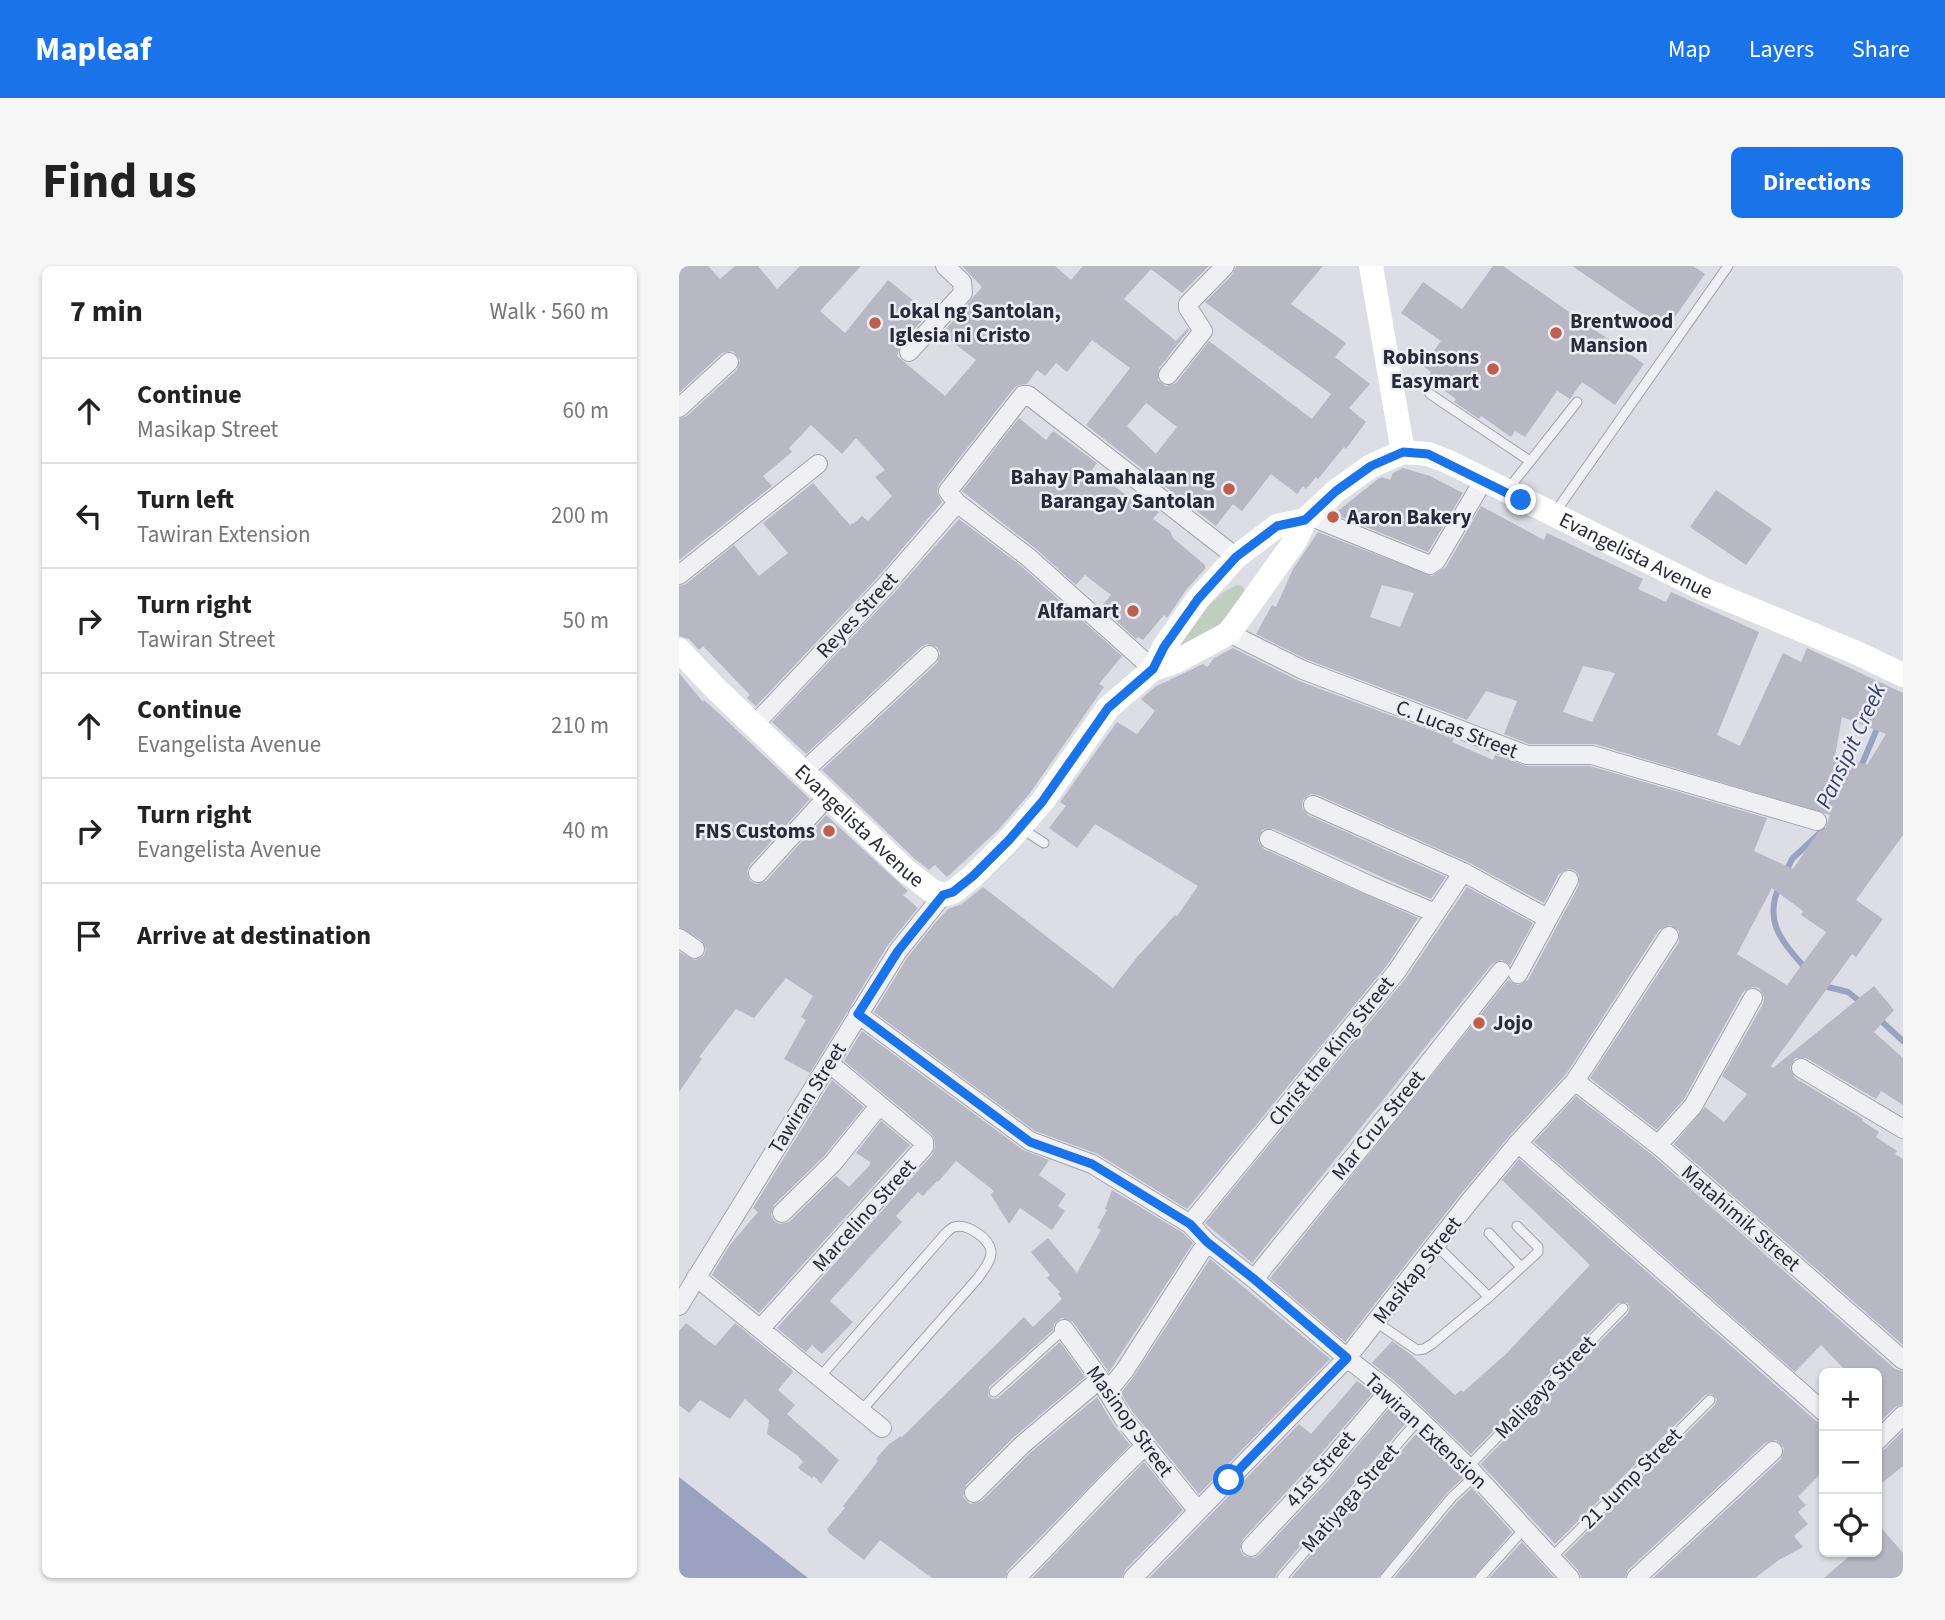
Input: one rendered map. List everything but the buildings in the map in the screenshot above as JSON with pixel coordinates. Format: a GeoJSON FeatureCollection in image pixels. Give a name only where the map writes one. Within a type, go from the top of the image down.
{"type":"FeatureCollection","features":[{"type":"Feature","properties":{"kind":"street"},"geometry":{"type":"LineString","coordinates":[[909,352],[963,293],[962,282],[945,266]]}},
{"type":"Feature","properties":{"kind":"street"},"geometry":{"type":"LineString","coordinates":[[1168,375],[1203,331],[1188,304],[1225,266]]}},
{"type":"Feature","properties":{"kind":"street"},"geometry":{"type":"LineString","coordinates":[[1371,266],[1403,452]]}},
{"type":"Feature","properties":{"kind":"street"},"geometry":{"type":"LineString","coordinates":[[679,408],[729,362]]}},
{"type":"Feature","properties":{"kind":"street"},"geometry":{"type":"LineString","coordinates":[[1153,669],[1028,557],[957,503],[948,491],[1023,395],[1028,395],[1236,557]]}},
{"type":"Feature","properties":{"kind":"street","name":"Evangelista Avenue"},"geometry":{"type":"LineString","coordinates":[[1153,669],[1164,647],[1198,599],[1236,557],[1296,526],[1336,491],[1371,466],[1403,452],[1428,454],[1703,589],[1896,671]]}},
{"type":"Feature","properties":{"kind":"street"},"geometry":{"type":"LineString","coordinates":[[679,575],[818,464]]}},
{"type":"Feature","properties":{"kind":"street"},"geometry":{"type":"LineString","coordinates":[[1296,526],[1430,565],[1436,561],[1483,481]]}},
{"type":"Feature","properties":{"kind":"street","name":"Reyes Street"},"geometry":{"type":"LineString","coordinates":[[754,725],[886,585],[957,503]]}},
{"type":"Feature","properties":{"kind":"street","name":"Evangelista Avenue"},"geometry":{"type":"LineString","coordinates":[[679,650],[905,870],[932,891],[943,895],[953,892],[973,876],[1020,828],[1042,802],[1108,708],[1153,669],[1207,647],[1229,633],[1296,526]]}},
{"type":"Feature","properties":{"kind":"street","name":"C. Lucas Street"},"geometry":{"type":"LineString","coordinates":[[1229,633],[1303,670],[1527,755],[1592,755],[1817,821]]}},
{"type":"Feature","properties":{"kind":"street"},"geometry":{"type":"LineString","coordinates":[[803,772],[929,655]]}},
{"type":"Feature","properties":{"kind":"street"},"geometry":{"type":"LineString","coordinates":[[758,873],[828,796]]}},
{"type":"Feature","properties":{"kind":"street"},"geometry":{"type":"LineString","coordinates":[[1313,805],[1463,872],[1547,918]]}},
{"type":"Feature","properties":{"kind":"street"},"geometry":{"type":"LineString","coordinates":[[1269,839],[1369,886],[1435,913]]}},
{"type":"Feature","properties":{"kind":"street","name":"Christ the King Street"},"geometry":{"type":"LineString","coordinates":[[1190,1224],[1397,971],[1463,872]]}},
{"type":"Feature","properties":{"kind":"street","name":"Mar Cruz Street"},"geometry":{"type":"LineString","coordinates":[[1254,1279],[1394,1107],[1510,973],[1569,880]]}},
{"type":"Feature","properties":{"kind":"street","name":"Tawiran Street"},"geometry":{"type":"LineString","coordinates":[[679,1306],[898,951],[943,895]]}},
{"type":"Feature","properties":{"kind":"street","name":"Masikap Street"},"geometry":{"type":"LineString","coordinates":[[1133,1578],[1347,1358],[1518,1143],[1575,1081],[1669,936]]}},
{"type":"Feature","properties":{"kind":"street"},"geometry":{"type":"LineString","coordinates":[[679,938],[695,949]]}},
{"type":"Feature","properties":{"kind":"street"},"geometry":{"type":"LineString","coordinates":[[1658,1145],[1693,1106],[1753,998]]}},
{"type":"Feature","properties":{"kind":"street","name":"Tawiran Extension"},"geometry":{"type":"LineString","coordinates":[[858,1014],[1030,1142],[1092,1164],[1190,1224],[1207,1242],[1389,1391],[1472,1471],[1570,1578]]}},
{"type":"Feature","properties":{"kind":"street","name":"Marcelino Street"},"geometry":{"type":"LineString","coordinates":[[761,1328],[924,1147],[924,1142],[829,1063]]}},
{"type":"Feature","properties":{"kind":"street"},"geometry":{"type":"LineString","coordinates":[[1801,1068],[1903,1129]]}},
{"type":"Feature","properties":{"kind":"street","name":"Matahimik Street"},"geometry":{"type":"LineString","coordinates":[[1575,1081],[1658,1145],[1903,1360]]}},
{"type":"Feature","properties":{"kind":"street"},"geometry":{"type":"LineString","coordinates":[[782,1213],[833,1163],[879,1106]]}},
{"type":"Feature","properties":{"kind":"street"},"geometry":{"type":"LineString","coordinates":[[1518,1143],[1819,1408]]}},
{"type":"Feature","properties":{"kind":"street"},"geometry":{"type":"LineString","coordinates":[[974,1493],[1023,1445],[1125,1370],[1207,1242]]}},
{"type":"Feature","properties":{"kind":"street"},"geometry":{"type":"LineString","coordinates":[[696,1277],[882,1428]]}},
{"type":"Feature","properties":{"kind":"street","name":"Masinop Street"},"geometry":{"type":"LineString","coordinates":[[1064,1329],[1123,1418],[1198,1511]]}},
{"type":"Feature","properties":{"kind":"street","name":"41st Street"},"geometry":{"type":"LineString","coordinates":[[1251,1547],[1320,1473],[1389,1391]]}},
{"type":"Feature","properties":{"kind":"street"},"geometry":{"type":"LineString","coordinates":[[1882,1436],[1903,1415]]}},
{"type":"Feature","properties":{"kind":"street"},"geometry":{"type":"LineString","coordinates":[[1016,1578],[1110,1478],[1145,1446]]}},
{"type":"Feature","properties":{"kind":"street"},"geometry":{"type":"LineString","coordinates":[[1636,1578],[1773,1451]]}},
{"type":"Feature","properties":{"kind":"lane"},"geometry":{"type":"LineString","coordinates":[[1552,516],[1728,266]]}},
{"type":"Feature","properties":{"kind":"lane"},"geometry":{"type":"LineString","coordinates":[[1430,394],[1530,461]]}},
{"type":"Feature","properties":{"kind":"lane"},"geometry":{"type":"LineString","coordinates":[[1506,493],[1577,402]]}},
{"type":"Feature","properties":{"kind":"lane"},"geometry":{"type":"LineString","coordinates":[[1020,828],[1044,843]]}},
{"type":"Feature","properties":{"kind":"lane"},"geometry":{"type":"LineString","coordinates":[[1376,1322],[1417,1350],[1424,1349],[1489,1297],[1538,1252],[1538,1247],[1517,1226]]}},
{"type":"Feature","properties":{"kind":"lane"},"geometry":{"type":"LineString","coordinates":[[819,1378],[945,1234],[954,1227],[975,1231],[987,1242],[991,1251],[988,1263],[978,1278],[861,1411]]}},
{"type":"Feature","properties":{"kind":"lane"},"geometry":{"type":"LineString","coordinates":[[1489,1233],[1521,1267]]}},
{"type":"Feature","properties":{"kind":"lane"},"geometry":{"type":"LineString","coordinates":[[1436,1245],[1489,1297]]}},
{"type":"Feature","properties":{"kind":"lane","name":"Maligaya Street"},"geometry":{"type":"LineString","coordinates":[[1385,1578],[1472,1471],[1623,1308]]}},
{"type":"Feature","properties":{"kind":"lane"},"geometry":{"type":"LineString","coordinates":[[994,1392],[1064,1329]]}},
{"type":"Feature","properties":{"kind":"lane","name":"21 Jump Street"},"geometry":{"type":"LineString","coordinates":[[1552,1556],[1710,1400]]}},
{"type":"Feature","properties":{"kind":"lane","name":"Matiyaga Street"},"geometry":{"type":"LineString","coordinates":[[1282,1578],[1419,1419]]}},
{"type":"Feature","properties":{"kind":"lane"},"geometry":{"type":"LineString","coordinates":[[1480,1578],[1525,1528]]}},
{"type":"Feature","properties":{"kind":"green space"},"geometry":{"type":"Polygon","coordinates":[[[1237,585],[1242,586],[1245,592],[1225,618],[1203,637],[1182,647],[1178,639],[1180,632],[1222,593],[1237,585]]]}},
{"type":"Feature","properties":{"kind":"water"},"geometry":{"type":"Polygon","coordinates":[[[679,1477],[808,1578],[679,1578],[679,1477]]]}},
{"type":"Feature","properties":{"kind":"waterway","name":"Pansipit Creek"},"geometry":{"type":"LineString","coordinates":[[1860,769],[1879,724]]}},
{"type":"Feature","properties":{"kind":"waterway","name":"Pansipit Creek"},"geometry":{"type":"LineString","coordinates":[[1785,874],[1792,859],[1823,830]]}},
{"type":"Feature","properties":{"kind":"waterway","name":"Pansipit Creek"},"geometry":{"type":"LineString","coordinates":[[1780,884],[1773,909],[1777,930],[1806,969]]}},
{"type":"Feature","properties":{"kind":"waterway","name":"Pansipit Creek"},"geometry":{"type":"LineString","coordinates":[[1820,985],[1848,992],[1863,1004]]}},
{"type":"Feature","properties":{"kind":"waterway","name":"Pansipit Creek"},"geometry":{"type":"LineString","coordinates":[[1879,1019],[1903,1041]]}},
{"type":"Feature","properties":{"kind":"place","name":"Lokal ng Santolan, Iglesia ni Cristo"},"geometry":{"type":"Point","coordinates":[875,323]}},
{"type":"Feature","properties":{"kind":"place","name":"Brentwood Mansion"},"geometry":{"type":"Point","coordinates":[1556,333]}},
{"type":"Feature","properties":{"kind":"place","name":"Robinsons Easymart"},"geometry":{"type":"Point","coordinates":[1493,369]}},
{"type":"Feature","properties":{"kind":"place","name":"Bahay Pamahalaan ng Barangay Santolan"},"geometry":{"type":"Point","coordinates":[1229,489]}},
{"type":"Feature","properties":{"kind":"place","name":"Aaron Bakery"},"geometry":{"type":"Point","coordinates":[1333,517]}},
{"type":"Feature","properties":{"kind":"place","name":"Alfamart"},"geometry":{"type":"Point","coordinates":[1133,611]}},
{"type":"Feature","properties":{"kind":"place","name":"FNS Customs"},"geometry":{"type":"Point","coordinates":[829,831]}},
{"type":"Feature","properties":{"kind":"place","name":"Jojo"},"geometry":{"type":"Point","coordinates":[1479,1023]}},
{"type":"Feature","properties":{"kind":"route"},"geometry":{"type":"LineString","coordinates":[[1229,1480],[1347,1358],[1207,1242],[1190,1224],[1092,1164],[1030,1142],[858,1014],[898,951],[943,895],[953,892],[973,876],[1020,828],[1042,802],[1108,708],[1153,669],[1164,647],[1198,599],[1236,557],[1277,526],[1305,520],[1336,491],[1371,466],[1403,452],[1428,454],[1449,462],[1521,500]]}}]}
